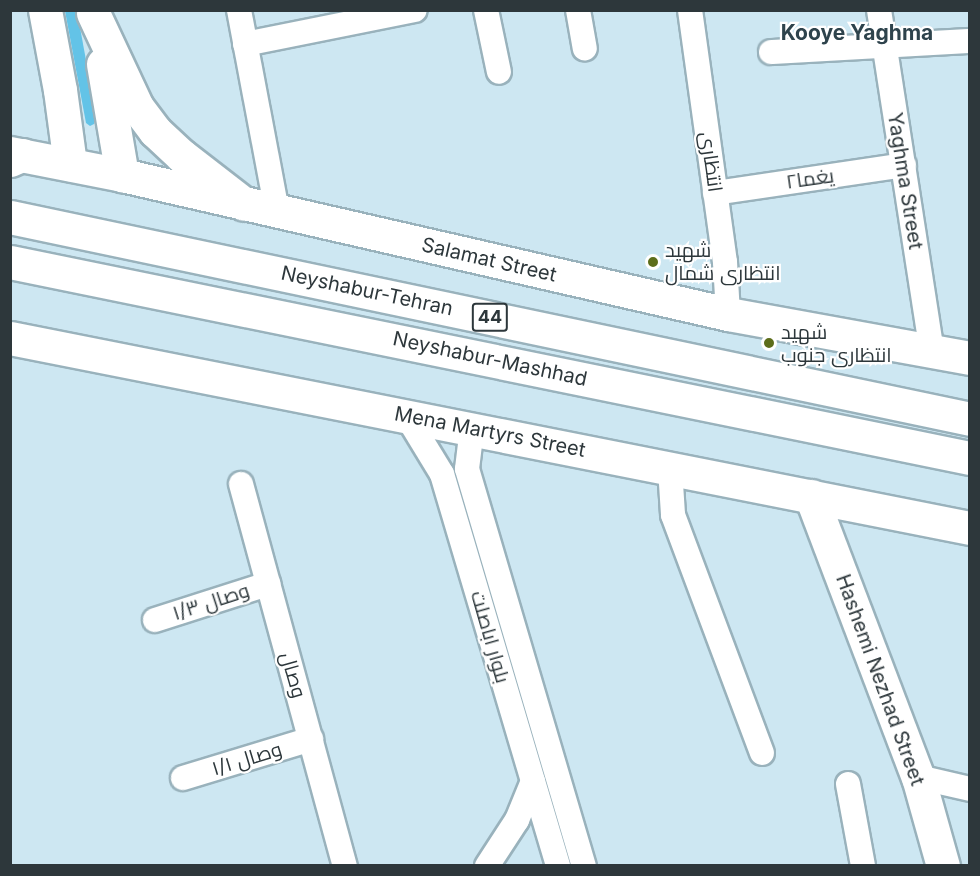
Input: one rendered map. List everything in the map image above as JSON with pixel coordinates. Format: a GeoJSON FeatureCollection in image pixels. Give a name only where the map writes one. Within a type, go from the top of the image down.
{"type":"FeatureCollection","features":[{"type":"Feature","properties":{"kind":"main road"},"geometry":{"type":"LineString","coordinates":[[45,10],[60,90],[70,164]]}},
{"type":"Feature","properties":{"kind":"main road"},"geometry":{"type":"LineString","coordinates":[[93,12],[122,175]]}},
{"type":"Feature","properties":{"kind":"main road"},"geometry":{"type":"LineString","coordinates":[[93,12],[137,107],[155,131],[182,156],[244,204]]}},
{"type":"Feature","properties":{"kind":"main road","name":"Salamat Street"},"geometry":{"type":"LineString","coordinates":[[14,156],[70,164],[122,175],[728,314],[969,358]]}},
{"type":"Feature","properties":{"kind":"main road","name":"Neyshabur-Tehran"},"geometry":{"type":"LineString","coordinates":[[10,217],[969,418]]}},
{"type":"Feature","properties":{"kind":"main road","name":"Neyshabur-Mashhad"},"geometry":{"type":"LineString","coordinates":[[10,262],[969,458]]}},
{"type":"Feature","properties":{"kind":"main road","name":"Mena Martyrs Street"},"geometry":{"type":"LineString","coordinates":[[10,338],[969,528]]}},
{"type":"Feature","properties":{"kind":"main road","name":"Hashemi Nezhad Street"},"geometry":{"type":"LineString","coordinates":[[812,496],[918,777],[943,866]]}},
{"type":"Feature","properties":{"kind":"street"},"geometry":{"type":"LineString","coordinates":[[239,10],[277,212]]}},
{"type":"Feature","properties":{"kind":"street"},"geometry":{"type":"LineString","coordinates":[[245,44],[415,10]]}},
{"type":"Feature","properties":{"kind":"street"},"geometry":{"type":"LineString","coordinates":[[486,10],[499,72]]}},
{"type":"Feature","properties":{"kind":"street"},"geometry":{"type":"LineString","coordinates":[[578,10],[585,48]]}},
{"type":"Feature","properties":{"kind":"street","name":"انتظاری"},"geometry":{"type":"LineString","coordinates":[[690,10],[725,262],[728,314]]}},
{"type":"Feature","properties":{"kind":"street","name":"Yaghma Street"},"geometry":{"type":"LineString","coordinates":[[879,10],[932,351]]}},
{"type":"Feature","properties":{"kind":"street"},"geometry":{"type":"LineString","coordinates":[[771,52],[969,41]]}},
{"type":"Feature","properties":{"kind":"street","name":"یغما۲"},"geometry":{"type":"LineString","coordinates":[[716,193],[904,165]]}},
{"type":"Feature","properties":{"kind":"street","name":"بلوار اباصلت"},"geometry":{"type":"LineString","coordinates":[[406,415],[442,474],[558,866]]}},
{"type":"Feature","properties":{"kind":"street","name":"بلوار اباصلت"},"geometry":{"type":"LineString","coordinates":[[471,428],[467,469],[579,864]]}},
{"type":"Feature","properties":{"kind":"street"},"geometry":{"type":"LineString","coordinates":[[442,474],[454,465],[467,469]]}},
{"type":"Feature","properties":{"kind":"street"},"geometry":{"type":"LineString","coordinates":[[670,468],[673,514],[762,753]]}},
{"type":"Feature","properties":{"kind":"street","name":"وصال"},"geometry":{"type":"LineString","coordinates":[[241,484],[345,866]]}},
{"type":"Feature","properties":{"kind":"street","name":"وصال ۱/۳"},"geometry":{"type":"LineString","coordinates":[[155,620],[268,584]]}},
{"type":"Feature","properties":{"kind":"street","name":"وصال ۱/۱"},"geometry":{"type":"LineString","coordinates":[[183,778],[312,739]]}},
{"type":"Feature","properties":{"kind":"street"},"geometry":{"type":"LineString","coordinates":[[918,777],[969,789]]}},
{"type":"Feature","properties":{"kind":"street"},"geometry":{"type":"LineString","coordinates":[[487,866],[517,820],[532,781]]}},
{"type":"Feature","properties":{"kind":"street"},"geometry":{"type":"LineString","coordinates":[[848,784],[863,866]]}},
{"type":"Feature","properties":{"kind":"shaded area"},"geometry":{"type":"Polygon","coordinates":[[[65,11],[77,11],[96,115],[94,124],[90,126],[86,123],[65,11]]]}},
{"type":"Feature","properties":{"kind":"place","name":"شهید انتظاری شمال"},"geometry":{"type":"Point","coordinates":[653,262]}},
{"type":"Feature","properties":{"kind":"place","name":"شهید انتظاری جنوب"},"geometry":{"type":"Point","coordinates":[769,343]}},
{"type":"Feature","properties":{"kind":"district","name":"Kooye Yaghma"},"geometry":{"type":"Point","coordinates":[857,33]}}]}
